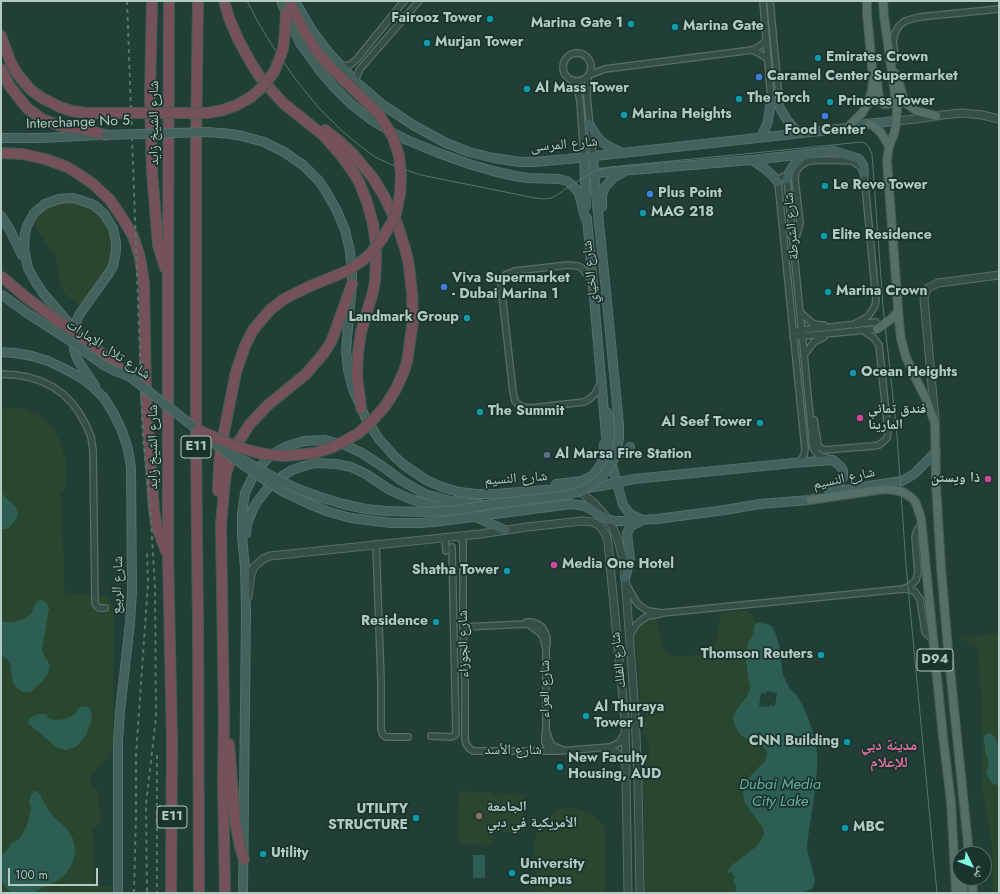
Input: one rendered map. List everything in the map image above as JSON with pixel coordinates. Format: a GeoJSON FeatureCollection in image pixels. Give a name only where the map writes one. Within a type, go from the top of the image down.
{"type":"FeatureCollection","features":[{"type":"Feature","properties":{"kind":"highway"},"geometry":{"type":"LineString","coordinates":[[152,1],[150,96],[152,171],[158,245],[163,264],[168,275]]}},
{"type":"Feature","properties":{"kind":"highway","name":"شارع الشيخ زايد"},"geometry":{"type":"LineString","coordinates":[[170,1],[168,554],[172,741],[171,893]]}},
{"type":"Feature","properties":{"kind":"highway","name":"E11"},"geometry":{"type":"LineString","coordinates":[[198,1],[196,146],[196,448],[199,893]]}},
{"type":"Feature","properties":{"kind":"highway"},"geometry":{"type":"LineString","coordinates":[[224,1],[233,30],[251,63],[262,79],[274,94],[332,144],[347,163],[363,192],[373,224],[376,258],[375,280],[361,332],[358,353],[361,408]]}},
{"type":"Feature","properties":{"kind":"highway"},"geometry":{"type":"LineString","coordinates":[[221,525],[218,499],[220,457],[234,381],[240,358],[249,337],[264,316],[280,301],[292,294],[347,271],[363,260],[388,231],[398,204],[400,189],[401,175],[399,156],[384,121],[372,107],[351,88],[336,67],[317,52],[301,26],[290,1]]}},
{"type":"Feature","properties":{"kind":"highway"},"geometry":{"type":"LineString","coordinates":[[1,36],[11,63],[22,80],[31,90],[42,98],[60,107],[86,113],[216,112],[237,105],[248,99],[269,79],[283,49],[286,13]]}},
{"type":"Feature","properties":{"kind":"highway"},"geometry":{"type":"LineString","coordinates":[[1,70],[9,85],[22,102],[28,109],[42,119],[58,125],[105,135]]}},
{"type":"Feature","properties":{"kind":"highway"},"geometry":{"type":"LineString","coordinates":[[198,430],[235,446],[265,454],[285,456],[314,453],[342,443],[358,433],[373,420],[386,405],[396,389],[404,371],[407,362],[413,321],[412,286],[406,252],[394,216],[373,178],[353,154],[330,134],[303,119]]}},
{"type":"Feature","properties":{"kind":"highway"},"geometry":{"type":"LineString","coordinates":[[1,153],[22,154],[45,159],[67,167],[93,184],[110,200],[123,219],[138,250],[142,264],[144,283],[145,384],[154,510],[157,528],[168,554]]}},
{"type":"Feature","properties":{"kind":"highway"},"geometry":{"type":"LineString","coordinates":[[1,276],[58,321],[76,332],[129,376]]}},
{"type":"Feature","properties":{"kind":"highway"},"geometry":{"type":"LineString","coordinates":[[226,893],[223,778],[224,720],[221,525],[226,473],[240,439],[250,424],[262,411],[306,374],[324,353],[336,329],[352,284]]}},
{"type":"Feature","properties":{"kind":"highway"},"geometry":{"type":"LineString","coordinates":[[224,720],[229,744],[236,829],[244,859]]}},
{"type":"Feature","properties":{"kind":"main road"},"geometry":{"type":"LineString","coordinates":[[281,1],[300,43],[333,86],[362,113],[384,128],[407,140],[453,159],[493,171],[528,178],[558,179],[570,183],[578,193],[587,222]]}},
{"type":"Feature","properties":{"kind":"main road","name":"شارع المرسى"},"geometry":{"type":"LineString","coordinates":[[295,1],[311,29],[329,53],[336,67],[383,105],[413,125],[446,143],[469,152],[494,158],[520,162],[552,161],[847,128],[896,121]]}},
{"type":"Feature","properties":{"kind":"main road"},"geometry":{"type":"LineString","coordinates":[[847,128],[862,113],[868,103],[872,90],[873,74],[866,14],[867,1]]}},
{"type":"Feature","properties":{"kind":"main road","name":"D94"},"geometry":{"type":"LineString","coordinates":[[883,1],[897,109],[895,129],[887,156],[887,167],[898,312],[906,357],[926,399],[935,423],[936,490],[948,642],[969,846]]}},
{"type":"Feature","properties":{"kind":"main road"},"geometry":{"type":"LineString","coordinates":[[891,67],[897,78],[903,97],[908,104],[917,111],[936,116]]}},
{"type":"Feature","properties":{"kind":"main road"},"geometry":{"type":"LineString","coordinates":[[873,74],[877,78],[879,99],[881,102],[888,104],[895,97]]}},
{"type":"Feature","properties":{"kind":"main road"},"geometry":{"type":"LineString","coordinates":[[760,138],[768,121],[772,100]]}},
{"type":"Feature","properties":{"kind":"main road"},"geometry":{"type":"LineString","coordinates":[[780,108],[787,120],[800,133]]}},
{"type":"Feature","properties":{"kind":"main road"},"geometry":{"type":"LineString","coordinates":[[589,124],[601,141],[623,153]]}},
{"type":"Feature","properties":{"kind":"main road"},"geometry":{"type":"LineString","coordinates":[[870,124],[882,132],[889,146]]}},
{"type":"Feature","properties":{"kind":"main road","name":"Interchange No 5"},"geometry":{"type":"LineString","coordinates":[[1,138],[208,132],[242,136],[264,142],[284,152],[303,165],[319,181],[328,195],[345,230],[352,262],[352,284]]}},
{"type":"Feature","properties":{"kind":"main road"},"geometry":{"type":"LineString","coordinates":[[585,174],[751,160],[834,151],[859,159],[864,173]]}},
{"type":"Feature","properties":{"kind":"main road"},"geometry":{"type":"LineString","coordinates":[[820,153],[825,160]]}},
{"type":"Feature","properties":{"kind":"main road"},"geometry":{"type":"LineString","coordinates":[[787,179],[794,165],[804,155]]}},
{"type":"Feature","properties":{"kind":"main road","name":"شارع الخياي"},"geometry":{"type":"LineString","coordinates":[[486,505],[580,492],[592,485],[602,476],[611,465],[616,452],[619,432],[593,156]]}},
{"type":"Feature","properties":{"kind":"main road","name":"شارع الخياي"},"geometry":{"type":"LineString","coordinates":[[584,157],[587,222],[606,435],[610,458],[623,505]]}},
{"type":"Feature","properties":{"kind":"main road"},"geometry":{"type":"LineString","coordinates":[[751,160],[764,168],[778,182]]}},
{"type":"Feature","properties":{"kind":"main road"},"geometry":{"type":"LineString","coordinates":[[601,239],[603,228],[603,191],[613,178],[625,171]]}},
{"type":"Feature","properties":{"kind":"main road"},"geometry":{"type":"LineString","coordinates":[[28,268],[24,249],[24,238],[30,219],[40,208],[52,201],[66,198],[80,200],[94,205],[105,215],[113,228],[116,251],[113,266],[110,273],[79,316],[73,335],[76,356],[104,398]]}},
{"type":"Feature","properties":{"kind":"main road"},"geometry":{"type":"LineString","coordinates":[[1,216],[14,237],[35,281],[43,293],[76,332]]}},
{"type":"Feature","properties":{"kind":"main road","name":"شارع النسيم"},"geometry":{"type":"LineString","coordinates":[[352,284],[347,337],[347,360],[353,389],[372,429],[387,448],[404,465],[433,484],[454,491],[476,494],[494,494],[593,487],[616,482],[656,477],[800,462],[834,460]]}},
{"type":"Feature","properties":{"kind":"main road","name":"شارع تلال الإمارات"},"geometry":{"type":"LineString","coordinates":[[1,294],[102,364],[129,376],[198,430]]}},
{"type":"Feature","properties":{"kind":"main road"},"geometry":{"type":"LineString","coordinates":[[877,329],[898,312]]}},
{"type":"Feature","properties":{"kind":"main road","name":"شارع الربيع"},"geometry":{"type":"LineString","coordinates":[[1,352],[32,356],[48,361],[78,376],[92,386],[104,398],[114,414],[128,449],[131,468],[132,607],[118,741],[118,893]]}},
{"type":"Feature","properties":{"kind":"main road"},"geometry":{"type":"LineString","coordinates":[[603,402],[611,424],[614,447],[622,452],[626,451],[630,446]]}},
{"type":"Feature","properties":{"kind":"main road"},"geometry":{"type":"LineString","coordinates":[[198,430],[228,454],[247,462],[276,479],[320,498],[343,504],[372,509],[406,512],[459,510],[486,505]]}},
{"type":"Feature","properties":{"kind":"main road"},"geometry":{"type":"LineString","coordinates":[[538,491],[551,485],[582,480],[592,476],[602,463],[606,435]]}},
{"type":"Feature","properties":{"kind":"main road"},"geometry":{"type":"LineString","coordinates":[[243,893],[246,612],[242,514],[243,500],[250,480],[262,464],[273,454],[285,447],[304,441],[325,440],[352,448],[372,459],[402,481],[425,494],[451,502],[486,505]]}},
{"type":"Feature","properties":{"kind":"main road","name":"شارع النسيم"},"geometry":{"type":"LineString","coordinates":[[228,454],[270,484],[294,497],[329,512],[351,518],[391,523],[420,523],[454,520],[566,504],[576,504],[589,508],[607,519],[619,521],[725,510],[760,504],[810,500],[829,493],[902,481],[914,474],[936,451]]}},
{"type":"Feature","properties":{"kind":"main road"},"geometry":{"type":"LineString","coordinates":[[829,493],[838,487],[843,477],[841,467],[834,460]]}},
{"type":"Feature","properties":{"kind":"main road"},"geometry":{"type":"LineString","coordinates":[[244,555],[247,524],[253,509],[262,496],[272,484],[285,474],[310,464],[329,463],[342,465],[366,474],[390,490],[417,501],[458,510],[492,514]]}},
{"type":"Feature","properties":{"kind":"main road"},"geometry":{"type":"LineString","coordinates":[[644,519],[630,514],[623,505],[624,490],[626,485],[656,477]]}},
{"type":"Feature","properties":{"kind":"main road"},"geometry":{"type":"LineString","coordinates":[[810,500],[884,489],[894,490],[903,492],[912,498],[916,503],[922,521]]}},
{"type":"Feature","properties":{"kind":"main road"},"geometry":{"type":"LineString","coordinates":[[474,517],[505,530]]}},
{"type":"Feature","properties":{"kind":"main road"},"geometry":{"type":"LineString","coordinates":[[625,580],[629,564],[628,531],[634,524],[644,519]]}},
{"type":"Feature","properties":{"kind":"main road","name":"D94"},"geometry":{"type":"LineString","coordinates":[[922,521],[943,737],[951,802],[954,846]]}},
{"type":"Feature","properties":{"kind":"street"},"geometry":{"type":"LineString","coordinates":[[336,67],[350,64],[357,59],[404,1]]}},
{"type":"Feature","properties":{"kind":"street"},"geometry":{"type":"LineString","coordinates":[[355,81],[360,69],[419,1]]}},
{"type":"Feature","properties":{"kind":"street"},"geometry":{"type":"LineString","coordinates":[[763,1],[772,100]]}},
{"type":"Feature","properties":{"kind":"street"},"geometry":{"type":"LineString","coordinates":[[770,1],[780,108]]}},
{"type":"Feature","properties":{"kind":"street"},"geometry":{"type":"LineString","coordinates":[[891,67],[894,56],[895,33],[899,26],[905,21],[919,17],[999,9]]}},
{"type":"Feature","properties":{"kind":"street"},"geometry":{"type":"LineString","coordinates":[[588,75],[590,70],[590,62],[587,57],[574,53],[568,56],[564,61],[564,71],[567,77],[576,81],[582,80],[588,75],[605,69],[752,50],[766,41]]}},
{"type":"Feature","properties":{"kind":"street"},"geometry":{"type":"LineString","coordinates":[[752,50],[768,59]]}},
{"type":"Feature","properties":{"kind":"street"},"geometry":{"type":"LineString","coordinates":[[590,62],[605,69]]}},
{"type":"Feature","properties":{"kind":"street","name":"شارع الخياي"},"geometry":{"type":"LineString","coordinates":[[588,75],[587,96],[593,156]]}},
{"type":"Feature","properties":{"kind":"street","name":"شارع الخياي"},"geometry":{"type":"LineString","coordinates":[[573,80],[580,96],[584,157]]}},
{"type":"Feature","properties":{"kind":"street"},"geometry":{"type":"LineString","coordinates":[[896,121],[952,113],[999,118]]}},
{"type":"Feature","properties":{"kind":"street"},"geometry":{"type":"LineString","coordinates":[[792,237],[796,236],[800,224],[795,179],[796,172],[800,166],[805,162],[825,160],[855,162],[860,166],[864,173],[876,300],[870,315],[853,325]]}},
{"type":"Feature","properties":{"kind":"street","name":"شارع الشرطة"},"geometry":{"type":"LineString","coordinates":[[800,462],[803,458],[805,449],[778,182],[782,176],[787,179],[814,449],[819,455],[834,460]]}},
{"type":"Feature","properties":{"kind":"street"},"geometry":{"type":"LineString","coordinates":[[592,282],[582,268],[568,265],[515,271],[505,275],[501,285],[512,392],[513,397],[518,404],[522,407],[531,408],[584,402],[594,394],[601,382]]}},
{"type":"Feature","properties":{"kind":"street"},"geometry":{"type":"LineString","coordinates":[[935,423],[924,299],[925,293],[928,288],[938,283],[999,275]]}},
{"type":"Feature","properties":{"kind":"street"},"geometry":{"type":"LineString","coordinates":[[800,312],[814,324],[836,326]]}},
{"type":"Feature","properties":{"kind":"street"},"geometry":{"type":"LineString","coordinates":[[793,334],[877,329],[877,325],[876,322],[836,326],[802,333]]}},
{"type":"Feature","properties":{"kind":"street"},"geometry":{"type":"LineString","coordinates":[[810,414],[813,419],[818,444],[821,449],[824,450],[879,445],[887,438],[888,432],[879,345],[874,338],[862,330]]}},
{"type":"Feature","properties":{"kind":"street"},"geometry":{"type":"LineString","coordinates":[[804,355],[810,346],[817,340],[844,332]]}},
{"type":"Feature","properties":{"kind":"street"},"geometry":{"type":"LineString","coordinates":[[1,374],[28,377],[41,381],[52,387],[63,394],[72,403],[86,425],[91,437],[93,450],[95,602],[99,608],[105,608]]}},
{"type":"Feature","properties":{"kind":"street","name":"شارع الفلك"},"geometry":{"type":"LineString","coordinates":[[571,488],[588,498],[599,508],[607,519],[614,529],[620,544],[624,562],[636,712],[640,893]]}},
{"type":"Feature","properties":{"kind":"street","name":"شارع الفلك"},"geometry":{"type":"LineString","coordinates":[[505,530],[556,523],[586,521],[597,524],[605,532],[608,539],[625,716],[628,893]]}},
{"type":"Feature","properties":{"kind":"street"},"geometry":{"type":"LineString","coordinates":[[903,589],[910,586],[916,580],[918,572],[915,537],[922,521]]}},
{"type":"Feature","properties":{"kind":"street"},"geometry":{"type":"LineString","coordinates":[[246,612],[253,571],[260,561],[266,557],[505,530]]}},
{"type":"Feature","properties":{"kind":"street","name":"شارع الجوزاء"},"geometry":{"type":"LineString","coordinates":[[457,536],[460,538],[463,545],[465,739],[466,744],[473,751]]}},
{"type":"Feature","properties":{"kind":"street"},"geometry":{"type":"LineString","coordinates":[[445,537],[446,551]]}},
{"type":"Feature","properties":{"kind":"street"},"geometry":{"type":"LineString","coordinates":[[376,544],[381,729],[383,735],[386,737],[408,737]]}},
{"type":"Feature","properties":{"kind":"street"},"geometry":{"type":"LineString","coordinates":[[431,736],[451,737],[456,734],[452,547]]}},
{"type":"Feature","properties":{"kind":"street"},"geometry":{"type":"LineString","coordinates":[[625,580],[639,606],[648,611],[662,612],[903,589],[911,590],[918,595],[921,603],[926,632],[928,636],[933,639]]}},
{"type":"Feature","properties":{"kind":"street"},"geometry":{"type":"LineString","coordinates":[[630,635],[642,619],[648,616],[659,615],[662,612]]}},
{"type":"Feature","properties":{"kind":"street","name":"شارع العراء"},"geometry":{"type":"LineString","coordinates":[[463,627],[520,624],[526,622],[532,622],[542,627],[548,643],[546,649],[545,742],[548,748],[553,751]]}},
{"type":"Feature","properties":{"kind":"street"},"geometry":{"type":"LineString","coordinates":[[454,641],[458,640],[463,635]]}},
{"type":"Feature","properties":{"kind":"street"},"geometry":{"type":"LineString","coordinates":[[454,641],[463,646]]}},
{"type":"Feature","properties":{"kind":"street","name":"شارع العراء"},"geometry":{"type":"LineString","coordinates":[[546,728],[548,737],[553,746],[570,750]]}},
{"type":"Feature","properties":{"kind":"street"},"geometry":{"type":"LineString","coordinates":[[598,749],[615,745],[622,739],[625,733]]}},
{"type":"Feature","properties":{"kind":"street"},"geometry":{"type":"LineString","coordinates":[[553,751],[598,749],[615,751],[624,759],[626,764]]}},
{"type":"Feature","properties":{"kind":"street","name":"شارع الأسد"},"geometry":{"type":"LineString","coordinates":[[473,751],[553,751]]}},
{"type":"Feature","properties":{"kind":"shaded area"},"geometry":{"type":"Polygon","coordinates":[[[61,201],[78,202],[95,210],[107,223],[113,241],[113,251],[107,270],[81,305],[68,297],[63,291],[56,258],[40,235],[34,220],[44,209],[61,201]]]}},
{"type":"Feature","properties":{"kind":"shaded area"},"geometry":{"type":"Polygon","coordinates":[[[1,407],[25,409],[40,416],[52,426],[60,441],[65,457],[65,491],[61,492],[65,593],[105,596],[114,607],[113,745],[107,758],[91,776],[91,783],[98,791],[101,823],[93,830],[94,883],[98,886],[112,886],[112,893],[1,893],[1,407]]]}},
{"type":"Feature","properties":{"kind":"shaded area"},"geometry":{"type":"Polygon","coordinates":[[[746,610],[755,617],[752,637],[749,641],[745,654],[750,689],[733,717],[734,724],[767,752],[765,761],[750,776],[744,785],[759,822],[763,828],[764,835],[757,846],[732,866],[727,872],[732,872],[736,878],[735,893],[645,893],[643,763],[649,751],[648,740],[643,733],[635,634],[645,621],[654,616],[657,619],[663,647],[672,657],[708,654],[716,642],[720,613],[746,610]]]}},
{"type":"Feature","properties":{"kind":"shaded area"},"geometry":{"type":"Polygon","coordinates":[[[999,633],[999,893],[993,893],[992,843],[983,795],[981,697],[978,647],[959,638],[999,633]]]}},
{"type":"Feature","properties":{"kind":"shaded area"},"geometry":{"type":"Polygon","coordinates":[[[459,791],[493,792],[493,795],[525,795],[524,833],[494,832],[493,845],[458,844],[459,791]]]}},
{"type":"Feature","properties":{"kind":"shaded area"},"geometry":{"type":"Polygon","coordinates":[[[570,807],[594,816],[605,827],[605,893],[535,893],[535,841],[538,828],[547,818],[558,810],[570,807]]]}},
{"type":"Feature","properties":{"kind":"water"},"geometry":{"type":"Polygon","coordinates":[[[1,491],[4,496],[16,507],[18,513],[15,521],[9,528],[5,529],[1,529],[1,491]]]}},
{"type":"Feature","properties":{"kind":"water"},"geometry":{"type":"Polygon","coordinates":[[[40,599],[46,602],[49,609],[42,650],[50,665],[48,674],[43,681],[30,692],[22,692],[13,682],[10,663],[1,655],[1,622],[15,622],[25,618],[31,614],[36,602],[40,599]]]}},
{"type":"Feature","properties":{"kind":"water","name":"Dubai Media City Lake"},"geometry":{"type":"Polygon","coordinates":[[[760,622],[770,625],[773,628],[779,644],[783,675],[789,687],[802,704],[816,743],[817,769],[807,849],[815,880],[812,889],[803,892],[735,893],[736,886],[733,880],[735,878],[732,872],[727,873],[731,866],[757,846],[764,835],[763,828],[745,803],[743,794],[744,785],[750,776],[765,761],[767,752],[764,748],[740,735],[734,724],[733,717],[750,689],[745,654],[749,641],[752,637],[755,624],[760,622]]]}},
{"type":"Feature","properties":{"kind":"water"},"geometry":{"type":"Polygon","coordinates":[[[86,706],[90,709],[92,715],[90,726],[86,735],[76,747],[66,750],[57,748],[28,723],[30,718],[39,714],[46,714],[49,719],[65,719],[74,715],[79,708],[86,706]]]}},
{"type":"Feature","properties":{"kind":"water"},"geometry":{"type":"Polygon","coordinates":[[[989,733],[995,737],[999,747],[999,786],[992,783],[986,773],[989,763],[985,751],[984,736],[989,733]]]}},
{"type":"Feature","properties":{"kind":"water"},"geometry":{"type":"Polygon","coordinates":[[[34,790],[40,794],[50,813],[68,830],[73,839],[75,849],[74,858],[65,875],[57,881],[32,893],[11,893],[4,885],[1,878],[1,855],[11,844],[19,839],[24,831],[31,809],[29,802],[34,790]]]}},
{"type":"Feature","properties":{"kind":"water"},"geometry":{"type":"Polygon","coordinates":[[[473,855],[485,855],[485,878],[473,878],[473,855]]]}},
{"type":"Feature","properties":{"kind":"pier"},"geometry":{"type":"Polygon","coordinates":[[[767,691],[777,693],[775,706],[759,706],[761,693],[766,694],[767,691]]]}},
{"type":"Feature","properties":{"kind":"tram line"},"geometry":{"type":"LineString","coordinates":[[247,1],[270,42],[294,77],[318,107],[342,131],[375,157],[392,165],[421,175],[544,199],[557,195],[594,171],[610,167],[861,142],[865,143],[869,147],[872,154],[883,306],[897,435],[906,565],[937,893]]}},
{"type":"Feature","properties":{"kind":"railway"},"geometry":{"type":"LineString","coordinates":[[127,1],[143,435],[151,520],[155,588],[156,717],[146,804],[147,893]]}},
{"type":"Feature","properties":{"kind":"railway"},"geometry":{"type":"LineString","coordinates":[[134,893],[136,755],[148,584],[147,551]]}},
{"type":"Feature","properties":{"kind":"railway"},"geometry":{"type":"LineString","coordinates":[[157,755],[157,893]]}},
{"type":"Feature","properties":{"kind":"place","name":"Fairooz Tower"},"geometry":{"type":"Point","coordinates":[490,19]}},
{"type":"Feature","properties":{"kind":"place","name":"Marina Gate 1"},"geometry":{"type":"Point","coordinates":[631,24]}},
{"type":"Feature","properties":{"kind":"place","name":"Marina Gate"},"geometry":{"type":"Point","coordinates":[675,27]}},
{"type":"Feature","properties":{"kind":"place","name":"Murjan Tower"},"geometry":{"type":"Point","coordinates":[427,43]}},
{"type":"Feature","properties":{"kind":"place","name":"Emirates Crown"},"geometry":{"type":"Point","coordinates":[818,58]}},
{"type":"Feature","properties":{"kind":"place","name":"Caramel Center Supermarket"},"geometry":{"type":"Point","coordinates":[759,77]}},
{"type":"Feature","properties":{"kind":"place","name":"Al Mass Tower"},"geometry":{"type":"Point","coordinates":[527,89]}},
{"type":"Feature","properties":{"kind":"place","name":"The Torch"},"geometry":{"type":"Point","coordinates":[739,99]}},
{"type":"Feature","properties":{"kind":"place","name":"Princess Tower"},"geometry":{"type":"Point","coordinates":[830,102]}},
{"type":"Feature","properties":{"kind":"place","name":"Marina Heights"},"geometry":{"type":"Point","coordinates":[624,115]}},
{"type":"Feature","properties":{"kind":"place","name":"Food Center"},"geometry":{"type":"Point","coordinates":[825,116]}},
{"type":"Feature","properties":{"kind":"place","name":"Le Reve Tower"},"geometry":{"type":"Point","coordinates":[825,186]}},
{"type":"Feature","properties":{"kind":"place","name":"Plus Point"},"geometry":{"type":"Point","coordinates":[650,194]}},
{"type":"Feature","properties":{"kind":"place","name":"MAG 218"},"geometry":{"type":"Point","coordinates":[643,213]}},
{"type":"Feature","properties":{"kind":"place","name":"Elite Residence"},"geometry":{"type":"Point","coordinates":[824,236]}},
{"type":"Feature","properties":{"kind":"place","name":"Viva Supermarket - Dubai Marina 1"},"geometry":{"type":"Point","coordinates":[444,287]}},
{"type":"Feature","properties":{"kind":"place","name":"Marina Crown"},"geometry":{"type":"Point","coordinates":[828,292]}},
{"type":"Feature","properties":{"kind":"place","name":"Landmark Group"},"geometry":{"type":"Point","coordinates":[467,318]}},
{"type":"Feature","properties":{"kind":"place","name":"Ocean Heights"},"geometry":{"type":"Point","coordinates":[853,373]}},
{"type":"Feature","properties":{"kind":"place","name":"The Summit"},"geometry":{"type":"Point","coordinates":[480,412]}},
{"type":"Feature","properties":{"kind":"place","name":"فندق تماني المارينا"},"geometry":{"type":"Point","coordinates":[860,418]}},
{"type":"Feature","properties":{"kind":"place","name":"Al Seef Tower"},"geometry":{"type":"Point","coordinates":[760,423]}},
{"type":"Feature","properties":{"kind":"place","name":"Al Marsa Fire Station"},"geometry":{"type":"Point","coordinates":[547,455]}},
{"type":"Feature","properties":{"kind":"place","name":"ذا ويستن"},"geometry":{"type":"Point","coordinates":[988,479]}},
{"type":"Feature","properties":{"kind":"place","name":"Media One Hotel"},"geometry":{"type":"Point","coordinates":[554,565]}},
{"type":"Feature","properties":{"kind":"place","name":"Shatha Tower"},"geometry":{"type":"Point","coordinates":[507,571]}},
{"type":"Feature","properties":{"kind":"place","name":"Residence"},"geometry":{"type":"Point","coordinates":[436,622]}},
{"type":"Feature","properties":{"kind":"place","name":"Thomson Reuters"},"geometry":{"type":"Point","coordinates":[821,655]}},
{"type":"Feature","properties":{"kind":"place","name":"Al Thuraya Tower 1"},"geometry":{"type":"Point","coordinates":[586,716]}},
{"type":"Feature","properties":{"kind":"place","name":"CNN Building"},"geometry":{"type":"Point","coordinates":[847,742]}},
{"type":"Feature","properties":{"kind":"place","name":"New Faculty Housing, AUD"},"geometry":{"type":"Point","coordinates":[560,767]}},
{"type":"Feature","properties":{"kind":"place","name":"الجامعة الأمريكية في دبي"},"geometry":{"type":"Point","coordinates":[479,816]}},
{"type":"Feature","properties":{"kind":"place","name":"UTILITY STRUCTURE"},"geometry":{"type":"Point","coordinates":[416,818]}},
{"type":"Feature","properties":{"kind":"place","name":"MBC"},"geometry":{"type":"Point","coordinates":[845,828]}},
{"type":"Feature","properties":{"kind":"place","name":"Utility"},"geometry":{"type":"Point","coordinates":[263,854]}},
{"type":"Feature","properties":{"kind":"place","name":"University Campus"},"geometry":{"type":"Point","coordinates":[512,873]}},
{"type":"Feature","properties":{"kind":"district","name":"مدينة دبي للإعلام"},"geometry":{"type":"Point","coordinates":[889,754]}}]}
